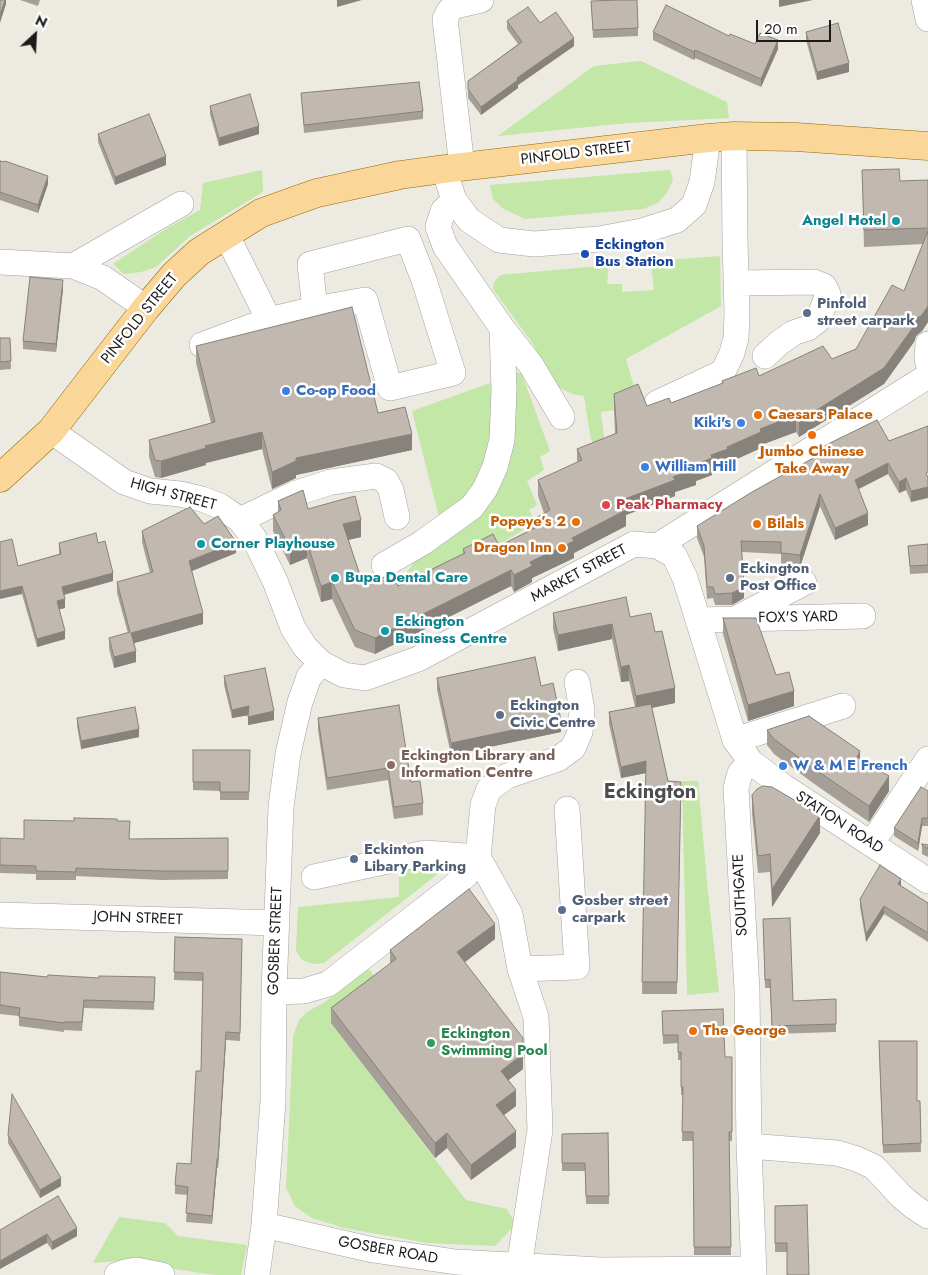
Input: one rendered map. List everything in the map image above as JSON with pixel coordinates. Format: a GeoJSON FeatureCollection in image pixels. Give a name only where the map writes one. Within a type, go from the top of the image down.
{"type":"FeatureCollection","features":[{"type":"Feature","properties":{"kind":"main road","name":"PINFOLD STREET"},"geometry":{"type":"LineString","coordinates":[[51,431],[146,308],[199,252],[261,213],[317,194],[400,175],[721,137],[796,137],[928,146]]}},
{"type":"Feature","properties":{"kind":"main road"},"geometry":{"type":"LineString","coordinates":[[0,478],[51,431]]}},
{"type":"Feature","properties":{"kind":"street"},"geometry":{"type":"LineString","coordinates":[[481,0],[455,6],[448,12],[445,20],[454,200],[469,220],[499,240],[534,244],[599,239],[642,231],[677,220],[694,205],[721,137]]}},
{"type":"Feature","properties":{"kind":"street"},"geometry":{"type":"LineString","coordinates":[[924,0],[928,19]]}},
{"type":"Feature","properties":{"kind":"street"},"geometry":{"type":"LineString","coordinates":[[657,402],[723,372],[732,353],[736,338],[737,283],[735,240],[721,137]]}},
{"type":"Feature","properties":{"kind":"street"},"geometry":{"type":"LineString","coordinates":[[454,200],[443,211],[438,227],[445,246],[502,328],[531,365],[562,417]]}},
{"type":"Feature","properties":{"kind":"street"},"geometry":{"type":"LineString","coordinates":[[73,266],[181,204]]}},
{"type":"Feature","properties":{"kind":"street"},"geometry":{"type":"LineString","coordinates":[[226,234],[269,320]]}},
{"type":"Feature","properties":{"kind":"street"},"geometry":{"type":"LineString","coordinates":[[202,345],[269,320],[365,300],[390,388],[453,373],[424,280],[408,239],[310,264],[315,309]]}},
{"type":"Feature","properties":{"kind":"street"},"geometry":{"type":"LineString","coordinates":[[0,262],[73,266],[103,278],[146,308]]}},
{"type":"Feature","properties":{"kind":"street"},"geometry":{"type":"LineString","coordinates":[[737,283],[814,282],[824,286],[828,294],[818,320],[808,328],[793,333],[766,356]]}},
{"type":"Feature","properties":{"kind":"street"},"geometry":{"type":"LineString","coordinates":[[384,564],[422,543],[472,507],[485,489],[495,467],[502,440],[504,390],[502,328]]}},
{"type":"Feature","properties":{"kind":"street"},"geometry":{"type":"LineString","coordinates":[[928,344],[928,363]]}},
{"type":"Feature","properties":{"kind":"street"},"geometry":{"type":"LineString","coordinates":[[657,546],[928,376]]}},
{"type":"Feature","properties":{"kind":"street","name":"HIGH STREET"},"geometry":{"type":"LineString","coordinates":[[51,431],[124,482],[150,491],[180,494],[202,499],[220,506],[240,520],[254,538],[293,628],[305,647],[320,663]]}},
{"type":"Feature","properties":{"kind":"street"},"geometry":{"type":"LineString","coordinates":[[240,520],[294,494],[332,482],[376,476],[386,481],[391,490],[397,518]]}},
{"type":"Feature","properties":{"kind":"street","name":"MARKET STREET"},"geometry":{"type":"LineString","coordinates":[[320,663],[344,675],[365,678],[394,668],[418,659],[488,623],[634,544],[657,546]]}},
{"type":"Feature","properties":{"kind":"street"},"geometry":{"type":"LineString","coordinates":[[657,546],[674,555],[685,578],[735,740],[751,762]]}},
{"type":"Feature","properties":{"kind":"street","name":"FOX'S YARD"},"geometry":{"type":"LineString","coordinates":[[734,619],[804,583]]}},
{"type":"Feature","properties":{"kind":"street","name":"FOX'S YARD"},"geometry":{"type":"LineString","coordinates":[[699,620],[862,616]]}},
{"type":"Feature","properties":{"kind":"street","name":"GOSBER STREET"},"geometry":{"type":"LineString","coordinates":[[257,1275],[264,1226],[273,1101],[274,992],[281,807],[288,754],[300,702],[309,678],[320,663]]}},
{"type":"Feature","properties":{"kind":"street"},"geometry":{"type":"LineString","coordinates":[[274,992],[304,991],[328,984],[466,875],[478,857],[483,805],[490,789],[507,776],[558,758],[573,748],[580,732],[582,710],[577,682]]}},
{"type":"Feature","properties":{"kind":"street"},"geometry":{"type":"LineString","coordinates":[[735,740],[843,706]]}},
{"type":"Feature","properties":{"kind":"street"},"geometry":{"type":"LineString","coordinates":[[871,844],[928,759]]}},
{"type":"Feature","properties":{"kind":"street","name":"STATION ROAD"},"geometry":{"type":"LineString","coordinates":[[751,762],[928,881]]}},
{"type":"Feature","properties":{"kind":"street","name":"SOUTHGATE"},"geometry":{"type":"LineString","coordinates":[[751,762],[740,773],[736,788],[747,991],[749,1146],[754,1272]]}},
{"type":"Feature","properties":{"kind":"street"},"geometry":{"type":"LineString","coordinates":[[520,969],[577,967],[567,809]]}},
{"type":"Feature","properties":{"kind":"street"},"geometry":{"type":"LineString","coordinates":[[314,877],[425,853],[478,857]]}},
{"type":"Feature","properties":{"kind":"street"},"geometry":{"type":"LineString","coordinates":[[478,857],[510,914],[520,969],[536,1017],[540,1130],[519,1267]]}},
{"type":"Feature","properties":{"kind":"street","name":"JOHN STREET"},"geometry":{"type":"LineString","coordinates":[[0,916],[277,923]]}},
{"type":"Feature","properties":{"kind":"street"},"geometry":{"type":"LineString","coordinates":[[749,1146],[837,1153],[857,1159],[874,1167],[914,1208],[928,1216]]}},
{"type":"Feature","properties":{"kind":"street","name":"GOSBER ROAD"},"geometry":{"type":"LineString","coordinates":[[264,1226],[455,1269],[519,1267],[754,1272]]}},
{"type":"Feature","properties":{"kind":"street"},"geometry":{"type":"LineString","coordinates":[[117,1275],[136,1270],[162,1275]]}},
{"type":"Feature","properties":{"kind":"green space"},"geometry":{"type":"Polygon","coordinates":[[[641,61],[727,102],[729,118],[628,123],[498,136],[594,66],[641,61]]]}},
{"type":"Feature","properties":{"kind":"green space"},"geometry":{"type":"Polygon","coordinates":[[[262,170],[263,192],[190,236],[156,267],[141,272],[124,274],[113,264],[169,227],[200,210],[203,183],[262,170]]]}},
{"type":"Feature","properties":{"kind":"green space"},"geometry":{"type":"Polygon","coordinates":[[[670,170],[673,179],[665,195],[658,203],[643,209],[525,219],[502,208],[493,199],[490,185],[670,170]]]}},
{"type":"Feature","properties":{"kind":"green space"},"geometry":{"type":"Polygon","coordinates":[[[720,256],[721,306],[626,359],[638,401],[614,410],[601,412],[606,453],[591,440],[584,396],[572,394],[558,387],[546,371],[533,344],[493,289],[494,282],[500,275],[609,265],[607,284],[622,284],[622,292],[654,290],[651,264],[665,260],[720,256]]]}},
{"type":"Feature","properties":{"kind":"green space"},"geometry":{"type":"Polygon","coordinates":[[[521,372],[550,451],[540,457],[544,470],[527,481],[537,505],[529,510],[536,522],[492,549],[409,591],[403,577],[420,555],[444,537],[412,411],[521,372]]]}},
{"type":"Feature","properties":{"kind":"green space"},"geometry":{"type":"Polygon","coordinates":[[[682,781],[698,781],[719,992],[687,995],[682,781]]]}},
{"type":"Feature","properties":{"kind":"green space"},"geometry":{"type":"Polygon","coordinates":[[[453,862],[324,963],[313,964],[302,960],[296,951],[298,907],[399,897],[399,863],[453,862]]]}},
{"type":"Feature","properties":{"kind":"green space"},"geometry":{"type":"Polygon","coordinates":[[[369,969],[382,985],[332,1024],[466,1200],[507,1209],[516,1224],[495,1246],[428,1243],[344,1228],[312,1218],[295,1206],[286,1188],[293,1036],[299,1020],[307,1012],[325,1002],[369,969]]]}},
{"type":"Feature","properties":{"kind":"green space"},"geometry":{"type":"Polygon","coordinates":[[[119,1217],[165,1223],[178,1236],[247,1245],[241,1275],[215,1275],[120,1261],[93,1263],[119,1217]]]}},
{"type":"Feature","properties":{"kind":"building"},"geometry":{"type":"Polygon","coordinates":[[[0,0],[5,0],[0,15],[0,0]]]}},
{"type":"Feature","properties":{"kind":"building"},"geometry":{"type":"Polygon","coordinates":[[[637,0],[638,28],[593,30],[591,1],[637,0]]]}},
{"type":"Feature","properties":{"kind":"building"},"geometry":{"type":"Polygon","coordinates":[[[666,5],[729,36],[730,34],[755,44],[760,33],[778,40],[761,79],[695,50],[694,52],[653,32],[666,5]]]}},
{"type":"Feature","properties":{"kind":"building"},"geometry":{"type":"Polygon","coordinates":[[[528,7],[540,23],[556,12],[574,38],[517,78],[518,80],[481,107],[468,89],[468,81],[522,42],[507,21],[528,7]]]}},
{"type":"Feature","properties":{"kind":"building"},"geometry":{"type":"Polygon","coordinates":[[[838,23],[849,63],[817,72],[806,32],[838,23]]]}},
{"type":"Feature","properties":{"kind":"building"},"geometry":{"type":"Polygon","coordinates":[[[419,82],[423,111],[304,125],[301,93],[419,82]]]}},
{"type":"Feature","properties":{"kind":"building"},"geometry":{"type":"Polygon","coordinates":[[[250,94],[259,126],[219,138],[210,106],[250,94]]]}},
{"type":"Feature","properties":{"kind":"building"},"geometry":{"type":"Polygon","coordinates":[[[149,114],[166,156],[115,177],[98,134],[149,114]]]}},
{"type":"Feature","properties":{"kind":"building"},"geometry":{"type":"Polygon","coordinates":[[[0,161],[48,176],[38,205],[0,192],[0,161]]]}},
{"type":"Feature","properties":{"kind":"building","name":"Angel Hotel"},"geometry":{"type":"Polygon","coordinates":[[[899,169],[900,181],[928,180],[928,228],[864,230],[862,170],[899,169]]]}},
{"type":"Feature","properties":{"kind":"building"},"geometry":{"type":"Polygon","coordinates":[[[928,231],[928,306],[922,315],[916,319],[914,326],[884,368],[799,421],[796,415],[760,429],[761,432],[727,447],[728,449],[711,455],[712,458],[694,465],[696,468],[673,477],[675,480],[622,500],[626,510],[572,538],[574,541],[530,562],[532,566],[514,575],[511,570],[375,638],[355,630],[332,582],[321,586],[307,542],[290,548],[273,515],[281,510],[278,501],[303,490],[308,509],[355,496],[361,520],[343,524],[364,587],[392,573],[398,586],[465,553],[463,549],[493,534],[499,546],[535,528],[532,520],[550,510],[538,480],[582,460],[577,449],[617,433],[614,394],[638,384],[647,406],[669,398],[671,403],[756,368],[759,376],[823,346],[832,359],[856,349],[892,285],[904,291],[928,231]]]}},
{"type":"Feature","properties":{"kind":"building"},"geometry":{"type":"Polygon","coordinates":[[[30,277],[63,280],[56,344],[23,341],[30,277]]]}},
{"type":"Feature","properties":{"kind":"building","name":"Co-op Food"},"geometry":{"type":"Polygon","coordinates":[[[352,307],[378,413],[405,407],[412,434],[296,458],[296,461],[272,472],[262,432],[205,446],[206,448],[161,461],[155,460],[149,440],[215,422],[196,346],[352,307]]]}},
{"type":"Feature","properties":{"kind":"building"},"geometry":{"type":"Polygon","coordinates":[[[0,338],[10,338],[11,361],[0,362],[0,338]]]}},
{"type":"Feature","properties":{"kind":"building"},"geometry":{"type":"Polygon","coordinates":[[[877,420],[889,441],[928,426],[928,472],[926,473],[928,487],[911,491],[906,478],[899,482],[888,463],[855,480],[868,513],[835,528],[820,494],[800,555],[781,553],[781,542],[741,541],[744,587],[732,593],[715,594],[713,587],[707,587],[704,546],[697,526],[752,492],[815,457],[813,453],[828,444],[877,420]]]}},
{"type":"Feature","properties":{"kind":"building"},"geometry":{"type":"Polygon","coordinates":[[[190,507],[204,524],[218,516],[236,542],[189,561],[203,613],[131,633],[136,651],[114,657],[109,638],[130,632],[117,582],[153,572],[142,531],[190,507]]]}},
{"type":"Feature","properties":{"kind":"building"},"geometry":{"type":"Polygon","coordinates":[[[96,533],[98,543],[105,541],[113,573],[62,587],[65,599],[57,601],[65,631],[37,639],[22,586],[0,591],[0,542],[12,539],[18,566],[61,554],[59,543],[96,533]]]}},
{"type":"Feature","properties":{"kind":"building"},"geometry":{"type":"Polygon","coordinates":[[[928,544],[928,565],[910,566],[908,546],[928,544]]]}},
{"type":"Feature","properties":{"kind":"building"},"geometry":{"type":"Polygon","coordinates":[[[626,597],[630,617],[651,613],[655,632],[662,631],[675,688],[636,696],[629,665],[621,667],[612,624],[558,635],[553,613],[626,597]]]}},
{"type":"Feature","properties":{"kind":"building"},"geometry":{"type":"Polygon","coordinates":[[[723,618],[756,618],[776,675],[789,672],[794,691],[748,705],[723,618]]]}},
{"type":"Feature","properties":{"kind":"building","name":"Eckington Civic Centre"},"geometry":{"type":"Polygon","coordinates":[[[535,657],[541,686],[553,683],[561,720],[451,743],[437,678],[535,657]]]}},
{"type":"Feature","properties":{"kind":"building"},"geometry":{"type":"Polygon","coordinates":[[[265,668],[274,711],[248,717],[249,706],[232,710],[224,676],[265,668]]]}},
{"type":"Feature","properties":{"kind":"building"},"geometry":{"type":"Polygon","coordinates":[[[651,704],[668,781],[681,782],[677,982],[642,982],[646,761],[621,767],[609,712],[651,704]]]}},
{"type":"Feature","properties":{"kind":"building","name":"Eckington Library and Information Centre"},"geometry":{"type":"Polygon","coordinates":[[[399,705],[411,782],[420,781],[423,803],[394,807],[388,768],[327,778],[318,718],[399,705]]]}},
{"type":"Feature","properties":{"kind":"building"},"geometry":{"type":"Polygon","coordinates":[[[135,707],[139,729],[81,741],[77,718],[135,707]]]}},
{"type":"Feature","properties":{"kind":"building"},"geometry":{"type":"Polygon","coordinates":[[[809,716],[860,751],[857,757],[889,776],[869,806],[774,739],[767,730],[809,716]]]}},
{"type":"Feature","properties":{"kind":"building"},"geometry":{"type":"Polygon","coordinates":[[[193,750],[250,750],[249,792],[220,792],[220,782],[193,782],[193,750]]]}},
{"type":"Feature","properties":{"kind":"building"},"geometry":{"type":"Polygon","coordinates":[[[763,786],[772,787],[820,815],[772,889],[770,854],[758,856],[752,795],[763,786]]]}},
{"type":"Feature","properties":{"kind":"building"},"geometry":{"type":"Polygon","coordinates":[[[921,787],[928,791],[928,818],[922,818],[918,843],[894,828],[921,787]]]}},
{"type":"Feature","properties":{"kind":"building"},"geometry":{"type":"Polygon","coordinates":[[[74,818],[130,821],[129,839],[228,838],[228,871],[76,868],[76,872],[36,871],[36,866],[0,865],[0,838],[24,839],[24,820],[74,821],[74,818]]]}},
{"type":"Feature","properties":{"kind":"building"},"geometry":{"type":"Polygon","coordinates":[[[880,865],[901,879],[898,884],[928,903],[928,933],[884,906],[866,934],[860,899],[880,865]]]}},
{"type":"Feature","properties":{"kind":"building","name":"Eckington Swimming Pool"},"geometry":{"type":"Polygon","coordinates":[[[469,889],[495,924],[457,952],[523,1038],[523,1054],[501,1071],[516,1090],[496,1105],[516,1131],[471,1165],[447,1133],[435,1143],[331,1008],[396,959],[390,950],[469,889]]]}},
{"type":"Feature","properties":{"kind":"building"},"geometry":{"type":"Polygon","coordinates":[[[790,918],[793,1001],[836,999],[836,1024],[772,1026],[770,979],[765,980],[763,919],[790,918]]]}},
{"type":"Feature","properties":{"kind":"building"},"geometry":{"type":"Polygon","coordinates":[[[175,937],[242,939],[240,1033],[226,1032],[218,1159],[212,1216],[186,1213],[188,1187],[175,1185],[177,1163],[191,1164],[196,1071],[201,1071],[203,973],[174,972],[175,937]]]}},
{"type":"Feature","properties":{"kind":"building"},"geometry":{"type":"Polygon","coordinates":[[[0,972],[47,977],[48,975],[99,978],[99,976],[155,977],[154,1002],[84,1000],[82,1022],[64,1023],[19,1017],[20,1008],[0,1005],[0,972]]]}},
{"type":"Feature","properties":{"kind":"building"},"geometry":{"type":"Polygon","coordinates":[[[723,1009],[725,1057],[732,1057],[732,1132],[729,1132],[731,1247],[694,1247],[693,1132],[682,1132],[683,1087],[681,1087],[681,1052],[678,1052],[678,1035],[663,1035],[662,1011],[723,1009]]]}},
{"type":"Feature","properties":{"kind":"building"},"geometry":{"type":"Polygon","coordinates":[[[879,1041],[917,1041],[917,1101],[920,1101],[921,1143],[883,1145],[879,1041]]]}},
{"type":"Feature","properties":{"kind":"building"},"geometry":{"type":"Polygon","coordinates":[[[12,1094],[61,1178],[40,1190],[8,1135],[12,1094]]]}},
{"type":"Feature","properties":{"kind":"building"},"geometry":{"type":"Polygon","coordinates":[[[608,1133],[609,1196],[586,1196],[585,1163],[562,1163],[562,1134],[608,1133]]]}},
{"type":"Feature","properties":{"kind":"building"},"geometry":{"type":"Polygon","coordinates":[[[58,1196],[77,1228],[52,1242],[47,1234],[0,1261],[0,1230],[58,1196]]]}},
{"type":"Feature","properties":{"kind":"building"},"geometry":{"type":"Polygon","coordinates":[[[807,1205],[809,1275],[787,1275],[787,1243],[775,1243],[775,1206],[807,1205]]]}},
{"type":"Feature","properties":{"kind":"place","name":"Angel Hotel"},"geometry":{"type":"Point","coordinates":[896,221]}},
{"type":"Feature","properties":{"kind":"place","name":"Eckington Bus Station"},"geometry":{"type":"Point","coordinates":[585,254]}},
{"type":"Feature","properties":{"kind":"place","name":"Pinfold street carpark"},"geometry":{"type":"Point","coordinates":[807,313]}},
{"type":"Feature","properties":{"kind":"place","name":"Co-op Food"},"geometry":{"type":"Point","coordinates":[286,391]}},
{"type":"Feature","properties":{"kind":"place","name":"Caesars Palace"},"geometry":{"type":"Point","coordinates":[758,415]}},
{"type":"Feature","properties":{"kind":"place","name":"Kiki's"},"geometry":{"type":"Point","coordinates":[741,423]}},
{"type":"Feature","properties":{"kind":"place","name":"Jumbo Chinese Take Away"},"geometry":{"type":"Point","coordinates":[812,435]}},
{"type":"Feature","properties":{"kind":"place","name":"William Hill"},"geometry":{"type":"Point","coordinates":[645,467]}},
{"type":"Feature","properties":{"kind":"place","name":"Peak Pharmacy"},"geometry":{"type":"Point","coordinates":[606,505]}},
{"type":"Feature","properties":{"kind":"place","name":"Popeye’s 2"},"geometry":{"type":"Point","coordinates":[576,522]}},
{"type":"Feature","properties":{"kind":"place","name":"Bilals"},"geometry":{"type":"Point","coordinates":[757,524]}},
{"type":"Feature","properties":{"kind":"place","name":"Corner Playhouse"},"geometry":{"type":"Point","coordinates":[201,544]}},
{"type":"Feature","properties":{"kind":"place","name":"Dragon Inn"},"geometry":{"type":"Point","coordinates":[562,548]}},
{"type":"Feature","properties":{"kind":"place","name":"Bupa Dental Care"},"geometry":{"type":"Point","coordinates":[335,578]}},
{"type":"Feature","properties":{"kind":"place","name":"Eckington Post Office"},"geometry":{"type":"Point","coordinates":[730,578]}},
{"type":"Feature","properties":{"kind":"place","name":"Eckington Business Centre"},"geometry":{"type":"Point","coordinates":[385,631]}},
{"type":"Feature","properties":{"kind":"place","name":"Eckington Civic Centre"},"geometry":{"type":"Point","coordinates":[500,715]}},
{"type":"Feature","properties":{"kind":"place","name":"Eckington Library and Information Centre"},"geometry":{"type":"Point","coordinates":[391,765]}},
{"type":"Feature","properties":{"kind":"place","name":"W & M E French"},"geometry":{"type":"Point","coordinates":[783,766]}},
{"type":"Feature","properties":{"kind":"place","name":"Eckinton Libary Parking"},"geometry":{"type":"Point","coordinates":[354,859]}},
{"type":"Feature","properties":{"kind":"place","name":"Gosber street carpark"},"geometry":{"type":"Point","coordinates":[562,910]}},
{"type":"Feature","properties":{"kind":"place","name":"The George"},"geometry":{"type":"Point","coordinates":[693,1031]}},
{"type":"Feature","properties":{"kind":"place","name":"Eckington Swimming Pool"},"geometry":{"type":"Point","coordinates":[431,1043]}},
{"type":"Feature","properties":{"kind":"district","name":"Eckington"},"geometry":{"type":"Point","coordinates":[650,793]}}]}
